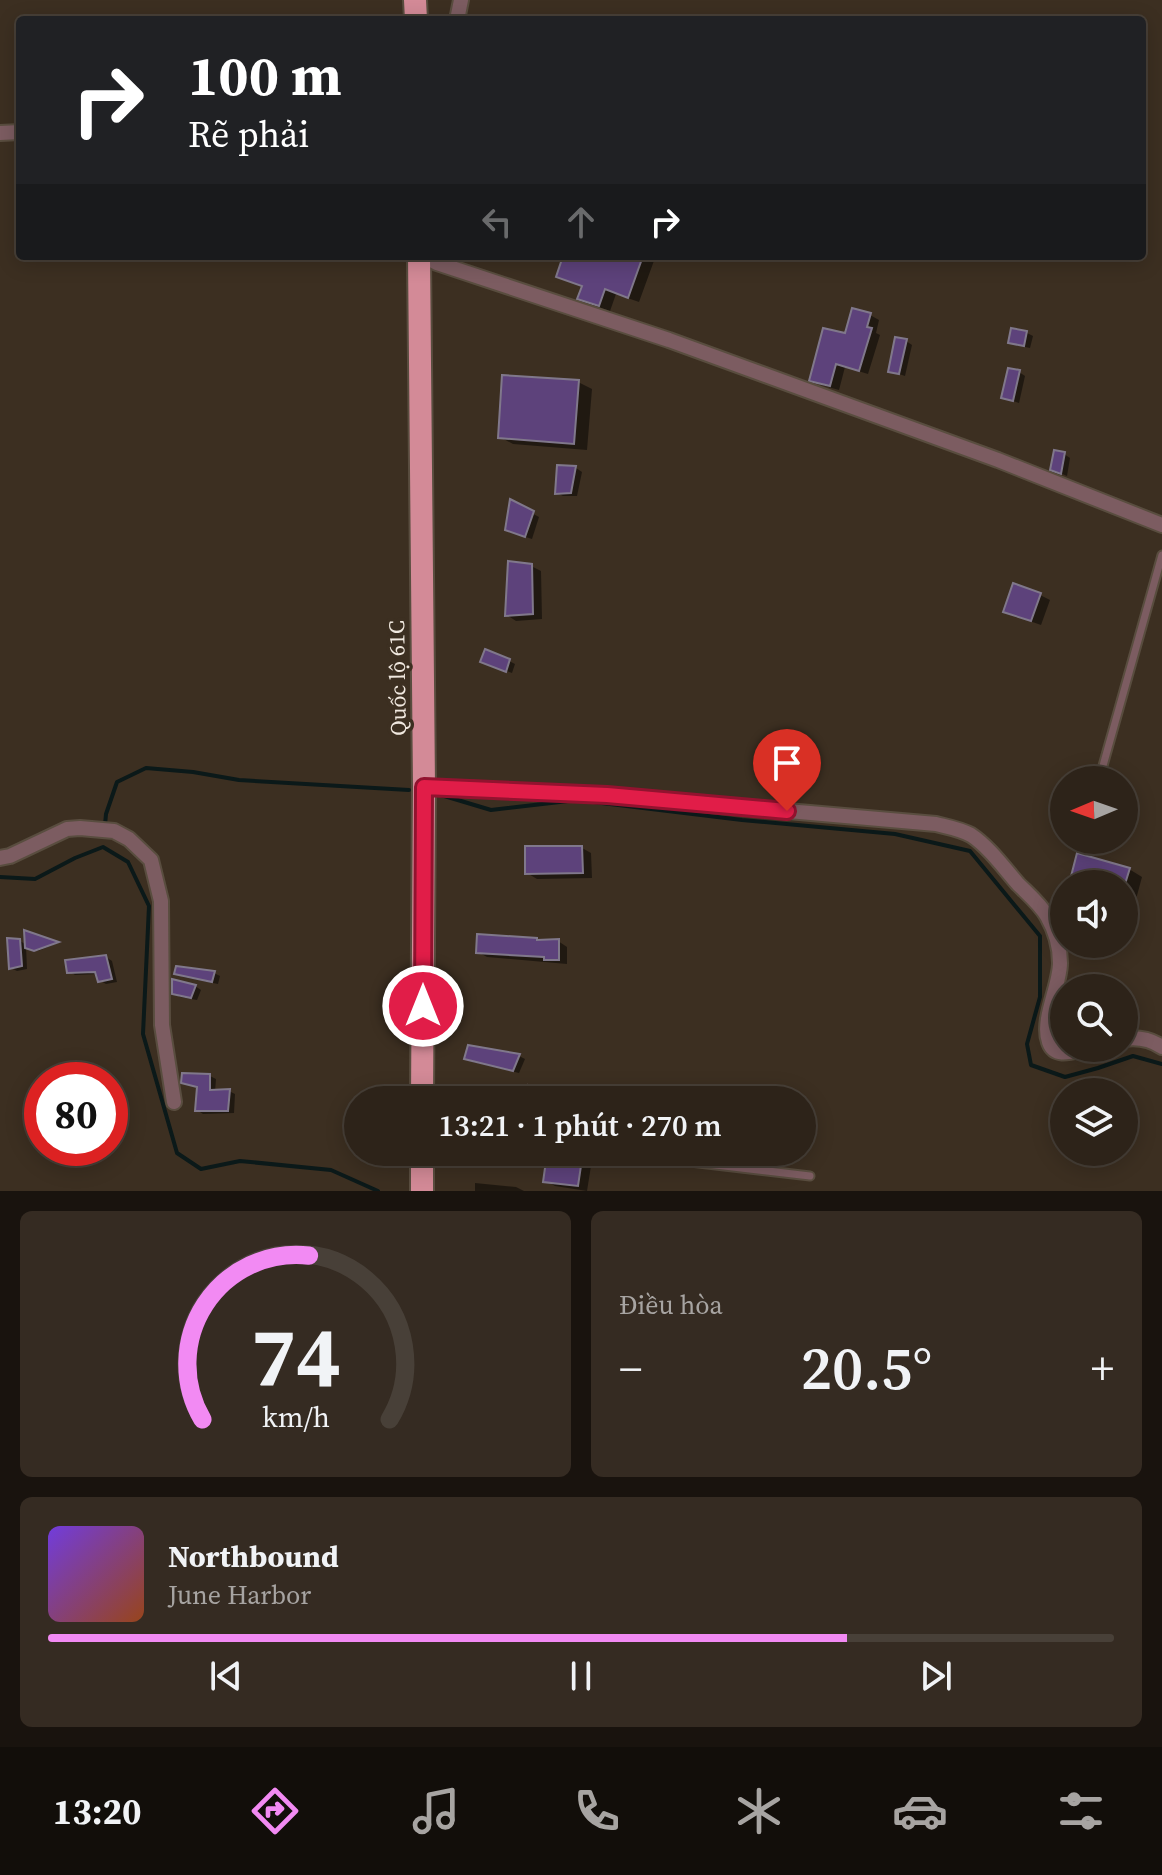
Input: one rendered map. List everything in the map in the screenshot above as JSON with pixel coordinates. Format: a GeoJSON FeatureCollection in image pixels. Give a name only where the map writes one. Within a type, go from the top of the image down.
{"type":"FeatureCollection","features":[{"type":"Feature","properties":{"kind":"highway","name":"Quốc lộ 61C"},"geometry":{"type":"LineString","coordinates":[[422,1086],[429,260]]}},
{"type":"Feature","properties":{"kind":"highway"},"geometry":{"type":"LineString","coordinates":[[422,1166],[422,1191]]}},
{"type":"Feature","properties":{"kind":"street"},"geometry":{"type":"LineString","coordinates":[[435,260],[669,340],[983,454],[1162,525]]}},
{"type":"Feature","properties":{"kind":"street"},"geometry":{"type":"LineString","coordinates":[[424,787],[607,795],[936,824],[960,830],[984,846],[1045,912],[1059,952],[1058,974]]}},
{"type":"Feature","properties":{"kind":"street"},"geometry":{"type":"LineString","coordinates":[[0,858],[67,829],[80,828],[114,831],[129,839],[151,860],[161,901],[162,1025],[174,1102]]}},
{"type":"Feature","properties":{"kind":"street"},"geometry":{"type":"LineString","coordinates":[[1050,1013],[1047,1037],[1050,1046]]}},
{"type":"Feature","properties":{"kind":"street"},"geometry":{"type":"LineString","coordinates":[[1138,1038],[1162,1047]]}},
{"type":"Feature","properties":{"kind":"lane"},"geometry":{"type":"LineString","coordinates":[[1103,766],[1162,555]]}},
{"type":"Feature","properties":{"kind":"lane"},"geometry":{"type":"LineString","coordinates":[[725,1166],[810,1176]]}},
{"type":"Feature","properties":{"kind":"building"},"geometry":{"type":"Polygon","coordinates":[[[562,260],[642,260],[628,298],[605,289],[599,306],[577,299],[582,286],[556,277],[562,260]]]}},
{"type":"Feature","properties":{"kind":"building"},"geometry":{"type":"Polygon","coordinates":[[[852,308],[871,313],[867,327],[872,328],[859,371],[836,364],[830,386],[809,381],[823,328],[845,333],[852,308]]]}},
{"type":"Feature","properties":{"kind":"building"},"geometry":{"type":"Polygon","coordinates":[[[1011,328],[1027,331],[1024,346],[1008,343],[1011,328]]]}},
{"type":"Feature","properties":{"kind":"building"},"geometry":{"type":"Polygon","coordinates":[[[895,337],[907,339],[899,374],[888,372],[895,337]]]}},
{"type":"Feature","properties":{"kind":"building"},"geometry":{"type":"Polygon","coordinates":[[[1008,368],[1020,370],[1013,401],[1001,398],[1008,368]]]}},
{"type":"Feature","properties":{"kind":"building"},"geometry":{"type":"Polygon","coordinates":[[[502,375],[579,380],[574,444],[498,438],[502,375]]]}},
{"type":"Feature","properties":{"kind":"building"},"geometry":{"type":"Polygon","coordinates":[[[1054,450],[1065,452],[1061,474],[1050,470],[1054,450]]]}},
{"type":"Feature","properties":{"kind":"building"},"geometry":{"type":"Polygon","coordinates":[[[557,465],[576,466],[571,493],[555,494],[557,465]]]}},
{"type":"Feature","properties":{"kind":"building"},"geometry":{"type":"Polygon","coordinates":[[[510,499],[534,511],[525,537],[505,530],[510,499]]]}},
{"type":"Feature","properties":{"kind":"building"},"geometry":{"type":"Polygon","coordinates":[[[508,561],[532,564],[533,614],[505,616],[508,561]]]}},
{"type":"Feature","properties":{"kind":"building"},"geometry":{"type":"Polygon","coordinates":[[[1013,583],[1041,593],[1031,621],[1003,612],[1013,583]]]}},
{"type":"Feature","properties":{"kind":"building"},"geometry":{"type":"Polygon","coordinates":[[[485,649],[510,659],[506,672],[480,662],[485,649]]]}},
{"type":"Feature","properties":{"kind":"building"},"geometry":{"type":"Polygon","coordinates":[[[525,846],[582,846],[583,873],[525,874],[525,846]]]}},
{"type":"Feature","properties":{"kind":"building"},"geometry":{"type":"Polygon","coordinates":[[[1077,854],[1130,868],[1129,870],[1073,870],[1077,854]]]}},
{"type":"Feature","properties":{"kind":"building"},"geometry":{"type":"Polygon","coordinates":[[[24,930],[59,942],[34,951],[25,948],[24,930]]]}},
{"type":"Feature","properties":{"kind":"building"},"geometry":{"type":"Polygon","coordinates":[[[477,934],[559,939],[559,960],[476,953],[477,934]]]}},
{"type":"Feature","properties":{"kind":"building"},"geometry":{"type":"Polygon","coordinates":[[[7,938],[20,939],[22,966],[9,969],[7,938]]]}},
{"type":"Feature","properties":{"kind":"building"},"geometry":{"type":"Polygon","coordinates":[[[106,955],[112,979],[98,982],[95,972],[67,973],[65,960],[106,955]]]}},
{"type":"Feature","properties":{"kind":"building"},"geometry":{"type":"Polygon","coordinates":[[[176,966],[215,971],[212,982],[174,974],[176,966]]]}},
{"type":"Feature","properties":{"kind":"building"},"geometry":{"type":"Polygon","coordinates":[[[172,979],[196,985],[191,998],[172,994],[172,979]]]}},
{"type":"Feature","properties":{"kind":"building"},"geometry":{"type":"Polygon","coordinates":[[[468,1045],[520,1054],[513,1071],[464,1059],[468,1045]]]}},
{"type":"Feature","properties":{"kind":"building"},"geometry":{"type":"Polygon","coordinates":[[[182,1073],[210,1074],[210,1090],[230,1089],[228,1111],[195,1111],[197,1087],[181,1083],[182,1073]]]}},
{"type":"Feature","properties":{"kind":"building"},"geometry":{"type":"Polygon","coordinates":[[[545,1166],[581,1166],[578,1186],[543,1182],[545,1166]]]}},
{"type":"Feature","properties":{"kind":"waterway"},"geometry":{"type":"LineString","coordinates":[[105,825],[117,782],[146,768],[239,780],[409,790]]}},
{"type":"Feature","properties":{"kind":"waterway"},"geometry":{"type":"LineString","coordinates":[[441,795],[491,810],[577,800],[895,834],[970,851],[1040,936],[1040,997],[1027,1044],[1031,1065],[1065,1077],[1133,1056],[1162,1064]]}},
{"type":"Feature","properties":{"kind":"waterway"},"geometry":{"type":"LineString","coordinates":[[0,877],[35,879],[103,847],[128,862],[149,906],[143,1034],[177,1153],[201,1169],[240,1161],[331,1170],[378,1191]]}},
{"type":"Feature","properties":{"kind":"route"},"geometry":{"type":"LineString","coordinates":[[423,1006],[424,787],[607,795],[787,811]]}}]}
